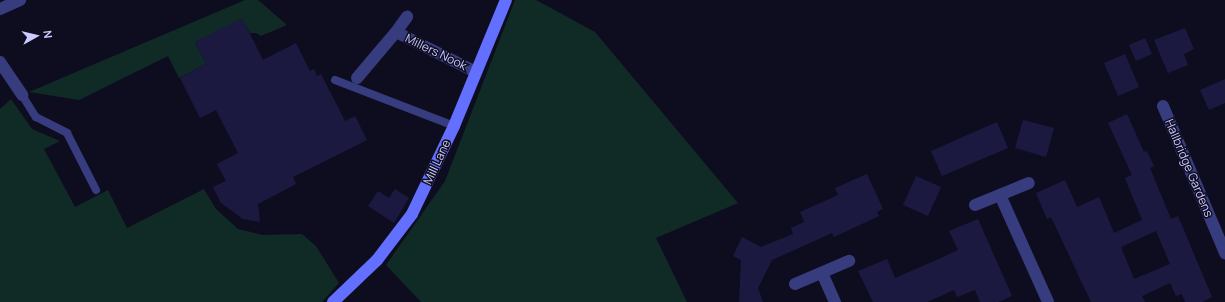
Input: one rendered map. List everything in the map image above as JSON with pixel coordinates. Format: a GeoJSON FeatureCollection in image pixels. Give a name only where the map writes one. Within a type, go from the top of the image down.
{"type":"FeatureCollection","features":[{"type":"Feature","properties":{"kind":"street"},"geometry":{"type":"LineString","coordinates":[[0,9],[20,0]]}},
{"type":"Feature","properties":{"kind":"street","name":"Mill Lane"},"geometry":{"type":"LineString","coordinates":[[334,302],[377,260],[412,214],[454,126],[506,0]]}},
{"type":"Feature","properties":{"kind":"street","name":"Millers Nook"},"geometry":{"type":"LineString","coordinates":[[357,78],[407,18]]}},
{"type":"Feature","properties":{"kind":"street","name":"Millers Nook"},"geometry":{"type":"LineString","coordinates":[[396,32],[476,72]]}},
{"type":"Feature","properties":{"kind":"street"},"geometry":{"type":"LineString","coordinates":[[0,62],[22,95]]}},
{"type":"Feature","properties":{"kind":"street","name":"Hallbridge Gardens"},"geometry":{"type":"LineString","coordinates":[[1163,106],[1225,253]]}},
{"type":"Feature","properties":{"kind":"street"},"geometry":{"type":"LineString","coordinates":[[976,205],[1029,183]]}},
{"type":"Feature","properties":{"kind":"street"},"geometry":{"type":"LineString","coordinates":[[1000,195],[1048,302]]}},
{"type":"Feature","properties":{"kind":"street"},"geometry":{"type":"LineString","coordinates":[[795,284],[849,261]]}},
{"type":"Feature","properties":{"kind":"street"},"geometry":{"type":"LineString","coordinates":[[822,272],[835,302]]}},
{"type":"Feature","properties":{"kind":"lane"},"geometry":{"type":"LineString","coordinates":[[335,80],[454,126]]}},
{"type":"Feature","properties":{"kind":"lane"},"geometry":{"type":"LineString","coordinates":[[22,95],[36,117],[67,133],[96,190]]}},
{"type":"Feature","properties":{"kind":"green space"},"geometry":{"type":"Polygon","coordinates":[[[245,0],[258,0],[287,25],[261,36],[256,33],[250,33],[242,19],[195,42],[206,64],[179,78],[168,56],[79,100],[29,92],[245,0]]]}},
{"type":"Feature","properties":{"kind":"green space"},"geometry":{"type":"Polygon","coordinates":[[[515,0],[536,0],[595,32],[738,203],[656,238],[687,302],[421,302],[386,265],[445,181],[515,0]]]}},
{"type":"Feature","properties":{"kind":"green space"},"geometry":{"type":"Polygon","coordinates":[[[11,99],[32,129],[60,141],[44,149],[75,207],[108,190],[127,228],[204,189],[216,209],[238,229],[263,235],[302,234],[316,246],[339,283],[322,302],[0,302],[0,109],[11,99]]]}},
{"type":"Feature","properties":{"kind":"building"},"geometry":{"type":"Polygon","coordinates":[[[242,18],[263,60],[296,43],[310,71],[314,69],[317,76],[321,74],[345,121],[355,116],[367,140],[293,177],[296,184],[258,204],[260,222],[243,219],[221,203],[213,187],[226,181],[217,164],[238,153],[216,110],[200,118],[180,78],[206,64],[195,42],[242,18]]]}},
{"type":"Feature","properties":{"kind":"building"},"geometry":{"type":"Polygon","coordinates":[[[1185,28],[1194,49],[1184,54],[1188,65],[1168,73],[1154,40],[1185,28]]]}},
{"type":"Feature","properties":{"kind":"building"},"geometry":{"type":"Polygon","coordinates":[[[1145,38],[1152,54],[1136,61],[1129,45],[1145,38]]]}},
{"type":"Feature","properties":{"kind":"building"},"geometry":{"type":"Polygon","coordinates":[[[1125,54],[1139,87],[1118,96],[1104,63],[1125,54]]]}},
{"type":"Feature","properties":{"kind":"building"},"geometry":{"type":"Polygon","coordinates":[[[1225,79],[1225,103],[1209,110],[1200,90],[1225,79]]]}},
{"type":"Feature","properties":{"kind":"building"},"geometry":{"type":"Polygon","coordinates":[[[1127,114],[1144,152],[1147,151],[1154,166],[1150,168],[1171,219],[1178,216],[1212,297],[1202,302],[1185,302],[1182,294],[1176,296],[1170,283],[1142,296],[1145,302],[1091,302],[1051,217],[1047,219],[1036,193],[1065,180],[1077,207],[1099,197],[1114,233],[1142,220],[1125,178],[1132,175],[1108,123],[1127,114]],[[1156,231],[1121,247],[1134,279],[1170,264],[1156,231]]]}},
{"type":"Feature","properties":{"kind":"building"},"geometry":{"type":"Polygon","coordinates":[[[1023,120],[1054,128],[1046,157],[1015,148],[1023,120]]]}},
{"type":"Feature","properties":{"kind":"building"},"geometry":{"type":"Polygon","coordinates":[[[997,122],[1008,148],[942,176],[931,151],[997,122]]]}},
{"type":"Feature","properties":{"kind":"building"},"geometry":{"type":"Polygon","coordinates":[[[867,174],[883,209],[877,212],[879,216],[834,237],[832,233],[772,260],[758,288],[763,302],[739,302],[741,260],[733,256],[742,237],[761,247],[793,234],[791,228],[804,222],[800,212],[838,195],[835,188],[867,174]]]}},
{"type":"Feature","properties":{"kind":"building"},"geometry":{"type":"Polygon","coordinates":[[[916,176],[941,187],[928,216],[903,205],[916,176]]]}},
{"type":"Feature","properties":{"kind":"building"},"geometry":{"type":"Polygon","coordinates":[[[395,189],[409,198],[394,223],[368,206],[378,191],[389,198],[395,189]]]}},
{"type":"Feature","properties":{"kind":"building"},"geometry":{"type":"Polygon","coordinates":[[[978,219],[1012,296],[998,302],[980,302],[975,290],[957,297],[954,290],[927,302],[873,302],[858,271],[887,259],[895,278],[958,250],[949,231],[978,219]]]}}]}
